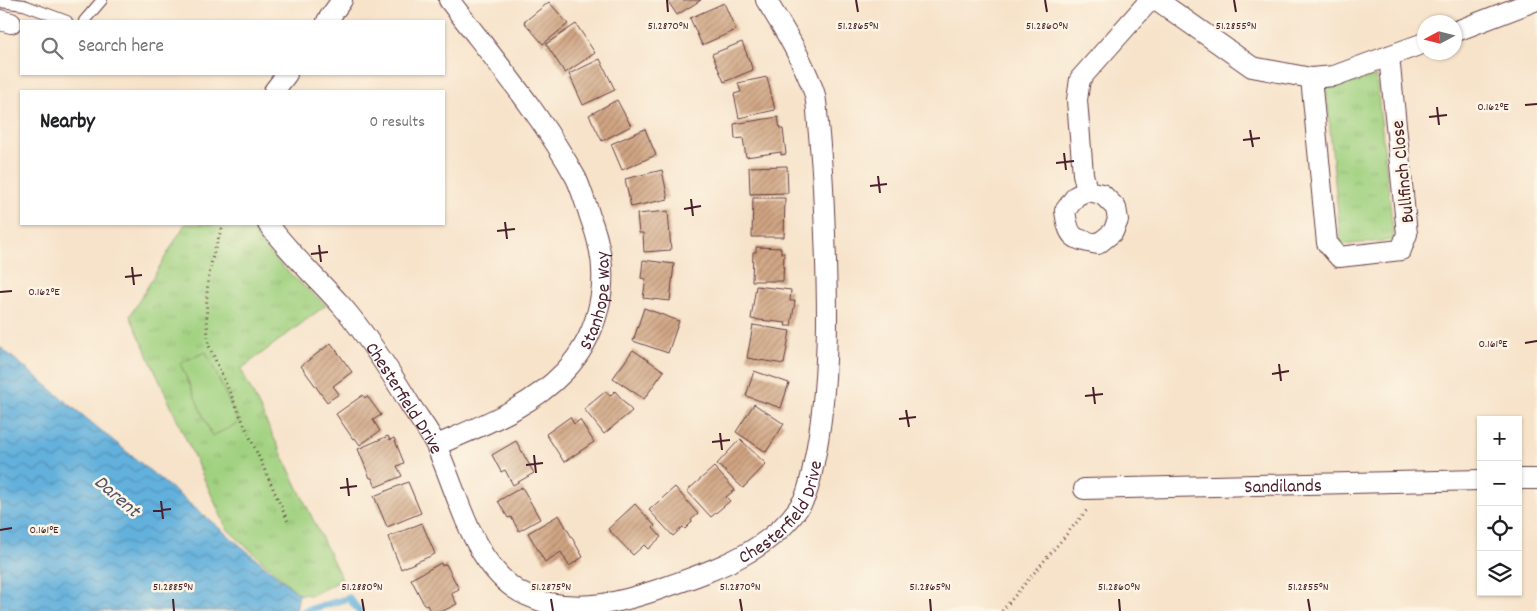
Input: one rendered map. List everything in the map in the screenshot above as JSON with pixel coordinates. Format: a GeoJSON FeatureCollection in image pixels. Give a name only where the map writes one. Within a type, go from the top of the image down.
{"type":"FeatureCollection","features":[{"type":"Feature","properties":{"kind":"street"},"geometry":{"type":"LineString","coordinates":[[327,20],[342,0]]}},
{"type":"Feature","properties":{"kind":"street","name":"Stanhope Way"},"geometry":{"type":"LineString","coordinates":[[437,445],[496,419],[547,387],[564,372],[579,354],[595,324],[601,291],[602,266],[598,243],[577,180],[536,114],[449,0]]}},
{"type":"Feature","properties":{"kind":"street","name":"Chesterfield Drive"},"geometry":{"type":"LineString","coordinates":[[269,225],[285,248],[310,271],[344,308],[382,360],[437,445],[479,550],[493,568],[515,589],[554,605],[577,609],[598,608],[694,577],[758,547],[786,523],[804,499],[814,462],[822,419],[826,370],[825,234],[822,163],[815,94],[798,57],[766,0]]}},
{"type":"Feature","properties":{"kind":"street"},"geometry":{"type":"LineString","coordinates":[[1087,191],[1082,174],[1077,100],[1080,79],[1150,0]]}},
{"type":"Feature","properties":{"kind":"street"},"geometry":{"type":"LineString","coordinates":[[1157,0],[1252,67],[1311,78],[1334,76],[1417,46]]}},
{"type":"Feature","properties":{"kind":"street"},"geometry":{"type":"LineString","coordinates":[[1462,29],[1537,0]]}},
{"type":"Feature","properties":{"kind":"street","name":"Bullfinch Close"},"geometry":{"type":"LineString","coordinates":[[1311,78],[1327,243],[1339,257],[1401,250],[1407,234],[1389,56]]}},
{"type":"Feature","properties":{"kind":"street"},"geometry":{"type":"LineString","coordinates":[[275,90],[286,75]]}},
{"type":"Feature","properties":{"kind":"street"},"geometry":{"type":"LineString","coordinates":[[1522,479],[1537,479]]}},
{"type":"Feature","properties":{"kind":"street","name":"Sandilands"},"geometry":{"type":"LineString","coordinates":[[1084,489],[1477,480]]}},
{"type":"Feature","properties":{"kind":"lane"},"geometry":{"type":"LineString","coordinates":[[85,20],[102,0]]}},
{"type":"Feature","properties":{"kind":"lane"},"geometry":{"type":"LineString","coordinates":[[0,2],[24,5],[64,20]]}},
{"type":"Feature","properties":{"kind":"path"},"geometry":{"type":"LineString","coordinates":[[224,225],[217,241],[208,279],[206,316],[209,346],[289,524]]}},
{"type":"Feature","properties":{"kind":"path"},"geometry":{"type":"LineString","coordinates":[[1002,611],[1105,488]]}},
{"type":"Feature","properties":{"kind":"green space"},"geometry":{"type":"Polygon","coordinates":[[[1376,76],[1394,240],[1341,245],[1326,88],[1376,76]]]}},
{"type":"Feature","properties":{"kind":"green space"},"geometry":{"type":"Polygon","coordinates":[[[184,225],[251,225],[274,258],[326,305],[241,369],[342,580],[312,595],[299,594],[227,529],[130,316],[184,225]]]}},
{"type":"Feature","properties":{"kind":"green space"},"geometry":{"type":"Polygon","coordinates":[[[206,352],[239,423],[212,436],[180,363],[206,352]]]}},
{"type":"Feature","properties":{"kind":"water"},"geometry":{"type":"Polygon","coordinates":[[[0,347],[299,594],[296,611],[0,611],[0,347]]]}},
{"type":"Feature","properties":{"kind":"building"},"geometry":{"type":"Polygon","coordinates":[[[667,0],[701,0],[677,15],[667,0]]]}},
{"type":"Feature","properties":{"kind":"building"},"geometry":{"type":"Polygon","coordinates":[[[549,2],[568,24],[543,44],[524,22],[549,2]]]}},
{"type":"Feature","properties":{"kind":"building"},"geometry":{"type":"Polygon","coordinates":[[[724,3],[736,30],[702,45],[690,18],[724,3]]]}},
{"type":"Feature","properties":{"kind":"building"},"geometry":{"type":"Polygon","coordinates":[[[576,24],[595,53],[565,73],[546,44],[576,24]]]}},
{"type":"Feature","properties":{"kind":"building"},"geometry":{"type":"Polygon","coordinates":[[[742,42],[753,70],[724,82],[712,54],[742,42]]]}},
{"type":"Feature","properties":{"kind":"building"},"geometry":{"type":"Polygon","coordinates":[[[600,59],[615,90],[583,105],[569,74],[600,59]]]}},
{"type":"Feature","properties":{"kind":"building"},"geometry":{"type":"Polygon","coordinates":[[[767,77],[775,110],[739,118],[734,94],[741,92],[738,83],[767,77]]]}},
{"type":"Feature","properties":{"kind":"building"},"geometry":{"type":"Polygon","coordinates":[[[617,100],[631,126],[602,141],[589,115],[617,100]]]}},
{"type":"Feature","properties":{"kind":"building"},"geometry":{"type":"Polygon","coordinates":[[[778,117],[780,129],[783,129],[786,154],[781,155],[781,152],[746,157],[743,138],[735,139],[734,124],[778,117]]]}},
{"type":"Feature","properties":{"kind":"building"},"geometry":{"type":"Polygon","coordinates":[[[645,129],[656,155],[622,170],[611,144],[645,129]]]}},
{"type":"Feature","properties":{"kind":"building"},"geometry":{"type":"Polygon","coordinates":[[[787,166],[788,193],[750,194],[749,167],[787,166]]]}},
{"type":"Feature","properties":{"kind":"building"},"geometry":{"type":"Polygon","coordinates":[[[662,170],[668,199],[631,207],[625,179],[662,170]]]}},
{"type":"Feature","properties":{"kind":"building"},"geometry":{"type":"Polygon","coordinates":[[[753,198],[785,198],[784,237],[752,237],[753,198]]]}},
{"type":"Feature","properties":{"kind":"building"},"geometry":{"type":"Polygon","coordinates":[[[668,211],[671,250],[644,252],[643,233],[639,233],[637,214],[668,211]]]}},
{"type":"Feature","properties":{"kind":"building"},"geometry":{"type":"Polygon","coordinates":[[[756,247],[781,248],[781,253],[784,253],[783,281],[752,281],[753,252],[756,252],[756,247]]]}},
{"type":"Feature","properties":{"kind":"building"},"geometry":{"type":"Polygon","coordinates":[[[643,260],[674,264],[670,301],[643,298],[646,279],[641,278],[643,260]]]}},
{"type":"Feature","properties":{"kind":"building"},"geometry":{"type":"Polygon","coordinates":[[[756,286],[791,290],[790,301],[795,301],[791,326],[785,326],[786,323],[751,319],[756,286]]]}},
{"type":"Feature","properties":{"kind":"building"},"geometry":{"type":"Polygon","coordinates":[[[644,308],[679,321],[668,353],[633,341],[644,308]]]}},
{"type":"Feature","properties":{"kind":"building"},"geometry":{"type":"Polygon","coordinates":[[[753,325],[790,331],[784,364],[747,358],[753,325]]]}},
{"type":"Feature","properties":{"kind":"building"},"geometry":{"type":"Polygon","coordinates":[[[331,343],[352,372],[333,386],[339,394],[327,402],[301,366],[331,343]]]}},
{"type":"Feature","properties":{"kind":"building"},"geometry":{"type":"Polygon","coordinates":[[[633,350],[664,371],[644,399],[613,378],[633,350]]]}},
{"type":"Feature","properties":{"kind":"building"},"geometry":{"type":"Polygon","coordinates":[[[754,371],[789,383],[781,408],[746,396],[754,371]]]}},
{"type":"Feature","properties":{"kind":"building"},"geometry":{"type":"Polygon","coordinates":[[[606,391],[610,396],[615,391],[632,411],[604,434],[584,409],[606,391]]]}},
{"type":"Feature","properties":{"kind":"building"},"geometry":{"type":"Polygon","coordinates":[[[363,395],[365,398],[367,396],[381,415],[373,420],[380,431],[360,445],[355,438],[353,439],[336,414],[363,395]]]}},
{"type":"Feature","properties":{"kind":"building"},"geometry":{"type":"Polygon","coordinates":[[[754,404],[784,424],[766,452],[736,432],[754,404]]]}},
{"type":"Feature","properties":{"kind":"building"},"geometry":{"type":"Polygon","coordinates":[[[570,417],[574,424],[580,420],[594,442],[564,462],[546,434],[570,417]]]}},
{"type":"Feature","properties":{"kind":"building"},"geometry":{"type":"Polygon","coordinates":[[[388,436],[390,440],[394,438],[404,463],[397,466],[402,476],[376,487],[372,478],[370,478],[358,449],[388,436]]]}},
{"type":"Feature","properties":{"kind":"building"},"geometry":{"type":"Polygon","coordinates":[[[740,439],[766,464],[743,488],[717,464],[740,439]]]}},
{"type":"Feature","properties":{"kind":"building"},"geometry":{"type":"Polygon","coordinates":[[[516,441],[534,473],[513,485],[505,470],[501,472],[492,455],[516,441]]]}},
{"type":"Feature","properties":{"kind":"building"},"geometry":{"type":"Polygon","coordinates":[[[714,467],[735,490],[726,497],[730,501],[711,517],[687,491],[714,467]]]}},
{"type":"Feature","properties":{"kind":"building"},"geometry":{"type":"Polygon","coordinates":[[[408,482],[421,513],[387,527],[374,496],[408,482]]]}},
{"type":"Feature","properties":{"kind":"building"},"geometry":{"type":"Polygon","coordinates":[[[522,487],[540,519],[519,531],[511,517],[508,518],[498,501],[522,487]]]}},
{"type":"Feature","properties":{"kind":"building"},"geometry":{"type":"Polygon","coordinates":[[[675,487],[698,514],[685,529],[683,527],[673,536],[649,510],[675,487]]]}},
{"type":"Feature","properties":{"kind":"building"},"geometry":{"type":"Polygon","coordinates":[[[635,504],[655,526],[653,528],[661,537],[648,549],[644,545],[633,555],[608,529],[635,504]]]}},
{"type":"Feature","properties":{"kind":"building"},"geometry":{"type":"Polygon","coordinates":[[[559,515],[583,557],[569,566],[561,552],[545,562],[528,533],[559,515]]]}},
{"type":"Feature","properties":{"kind":"building"},"geometry":{"type":"Polygon","coordinates":[[[422,523],[435,554],[401,569],[388,537],[422,523]]]}},
{"type":"Feature","properties":{"kind":"building"},"geometry":{"type":"Polygon","coordinates":[[[441,563],[442,566],[446,564],[459,589],[451,593],[457,604],[443,611],[430,611],[427,605],[425,606],[411,579],[441,563]]]}},
{"type":"Feature","properties":{"kind":"waterway","name":"Darent"},"geometry":{"type":"LineString","coordinates":[[304,611],[349,598],[359,611]]}}]}
